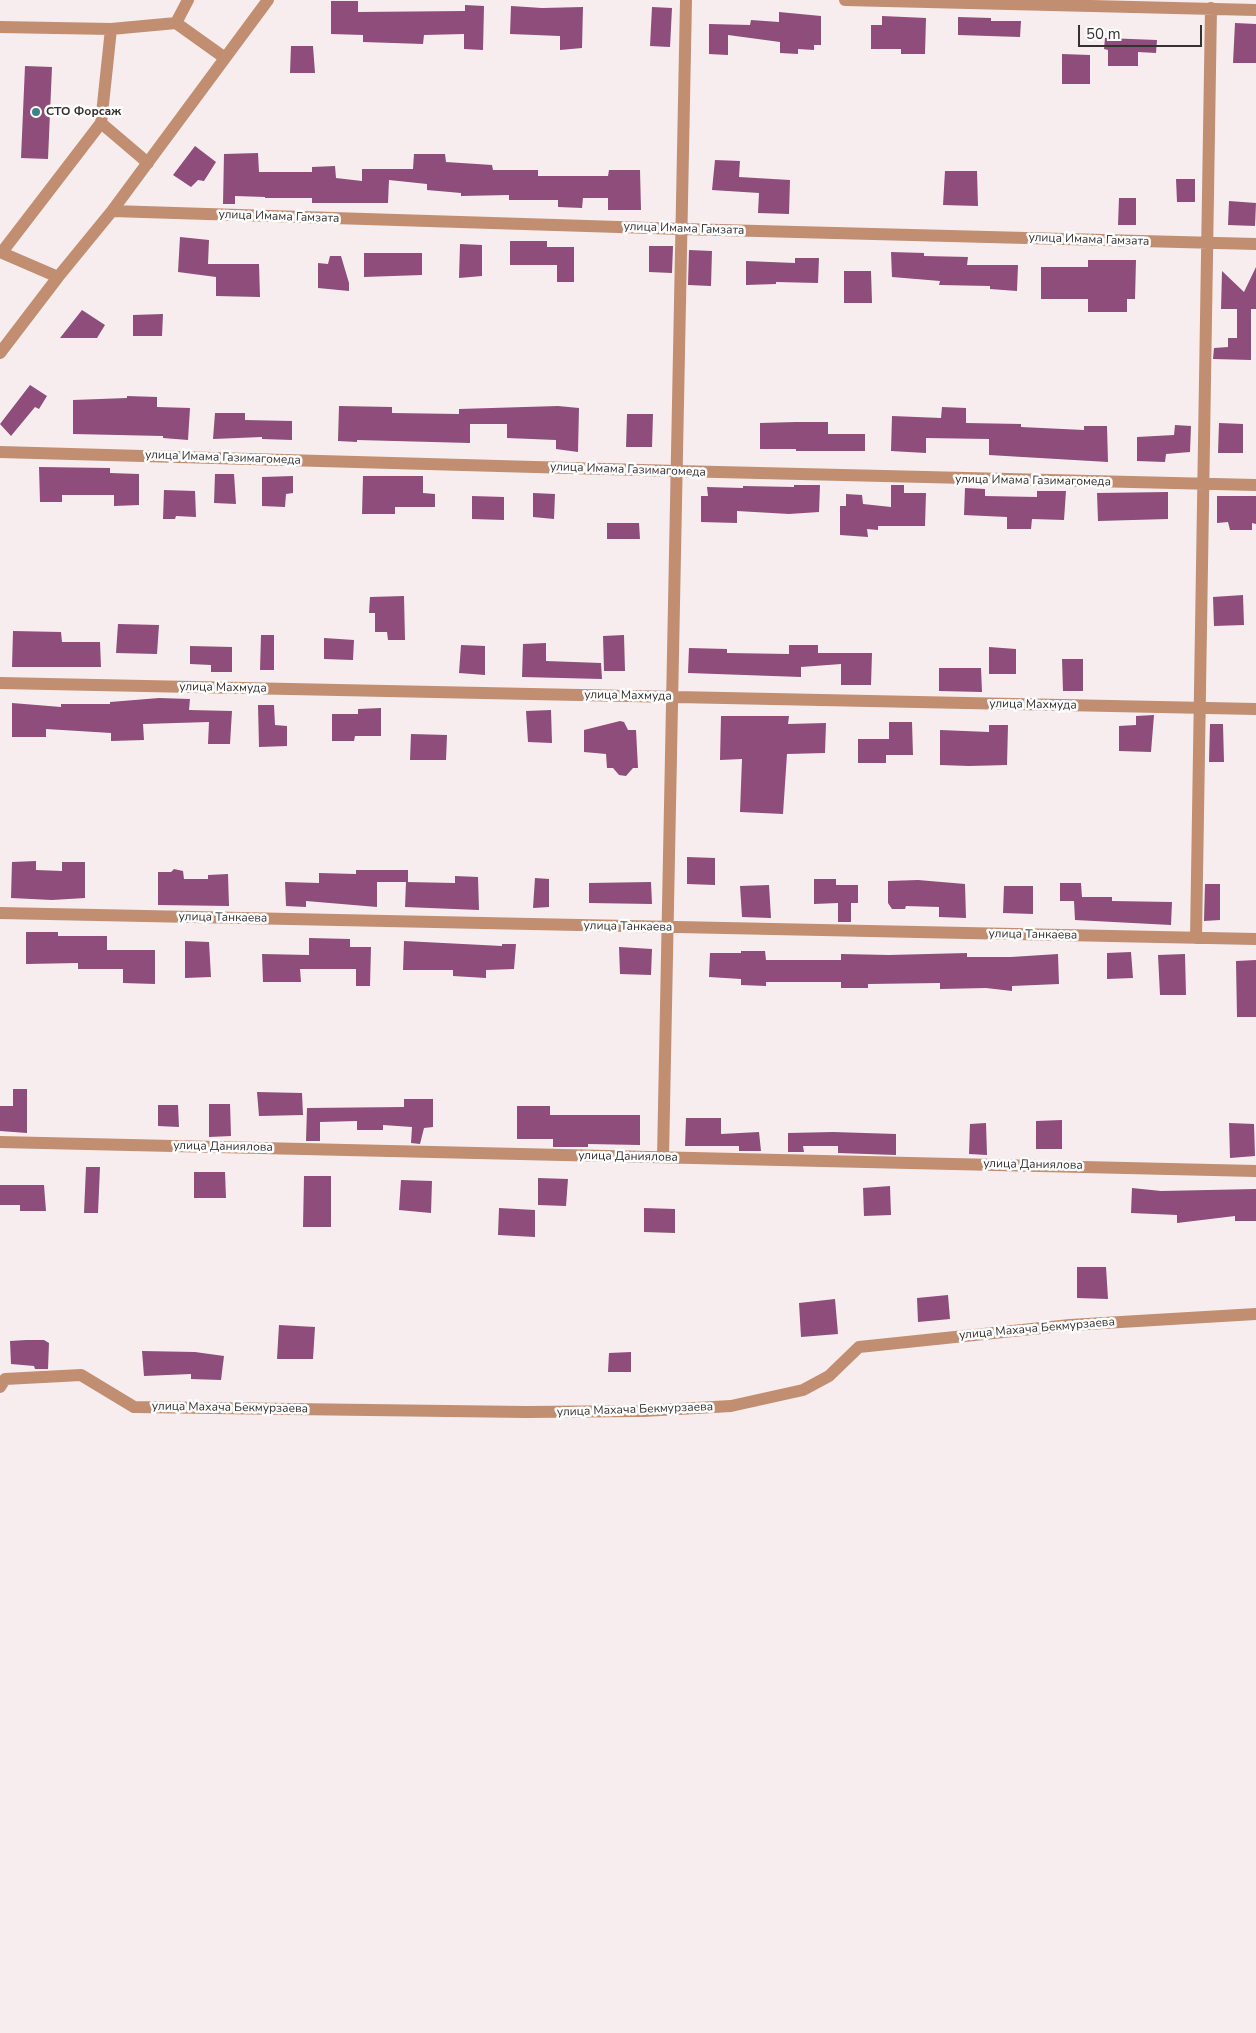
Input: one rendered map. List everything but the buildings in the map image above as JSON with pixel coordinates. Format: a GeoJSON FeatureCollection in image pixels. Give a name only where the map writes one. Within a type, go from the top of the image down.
{"type":"FeatureCollection","features":[{"type":"Feature","properties":{"kind":"street"},"geometry":{"type":"LineString","coordinates":[[176,23],[188,0]]}},
{"type":"Feature","properties":{"kind":"street"},"geometry":{"type":"LineString","coordinates":[[0,353],[58,277],[112,211],[268,0]]}},
{"type":"Feature","properties":{"kind":"street"},"geometry":{"type":"LineString","coordinates":[[663,1157],[686,0]]}},
{"type":"Feature","properties":{"kind":"street"},"geometry":{"type":"LineString","coordinates":[[845,0],[1256,10]]}},
{"type":"Feature","properties":{"kind":"street"},"geometry":{"type":"LineString","coordinates":[[1196,938],[1212,8]]}},
{"type":"Feature","properties":{"kind":"street"},"geometry":{"type":"LineString","coordinates":[[0,27],[111,29],[176,23],[225,58]]}},
{"type":"Feature","properties":{"kind":"street"},"geometry":{"type":"LineString","coordinates":[[58,277],[1,252],[101,123],[111,29]]}},
{"type":"Feature","properties":{"kind":"street"},"geometry":{"type":"LineString","coordinates":[[101,123],[148,163]]}},
{"type":"Feature","properties":{"kind":"street","name":"улица Имама Гамзата"},"geometry":{"type":"LineString","coordinates":[[112,211],[682,229],[1256,244]]}},
{"type":"Feature","properties":{"kind":"street","name":"улица Имама Газимагомеда"},"geometry":{"type":"LineString","coordinates":[[0,452],[677,472],[1256,485]]}},
{"type":"Feature","properties":{"kind":"street","name":"улица Махмуда"},"geometry":{"type":"LineString","coordinates":[[0,683],[1256,709]]}},
{"type":"Feature","properties":{"kind":"street","name":"улица Танкаева"},"geometry":{"type":"LineString","coordinates":[[0,913],[1256,940]]}},
{"type":"Feature","properties":{"kind":"street","name":"улица Даниялова"},"geometry":{"type":"LineString","coordinates":[[0,1142],[1256,1171]]}},
{"type":"Feature","properties":{"kind":"street","name":"улица Махача Бекмурзаева"},"geometry":{"type":"LineString","coordinates":[[2,1383],[80,1374],[134,1407],[526,1412],[652,1411],[731,1406],[803,1390],[829,1376],[859,1347],[1070,1324],[1256,1314]]}},
{"type":"Feature","properties":{"kind":"place","name":"СТО Форсаж"},"geometry":{"type":"Point","coordinates":[36,112]}}]}
